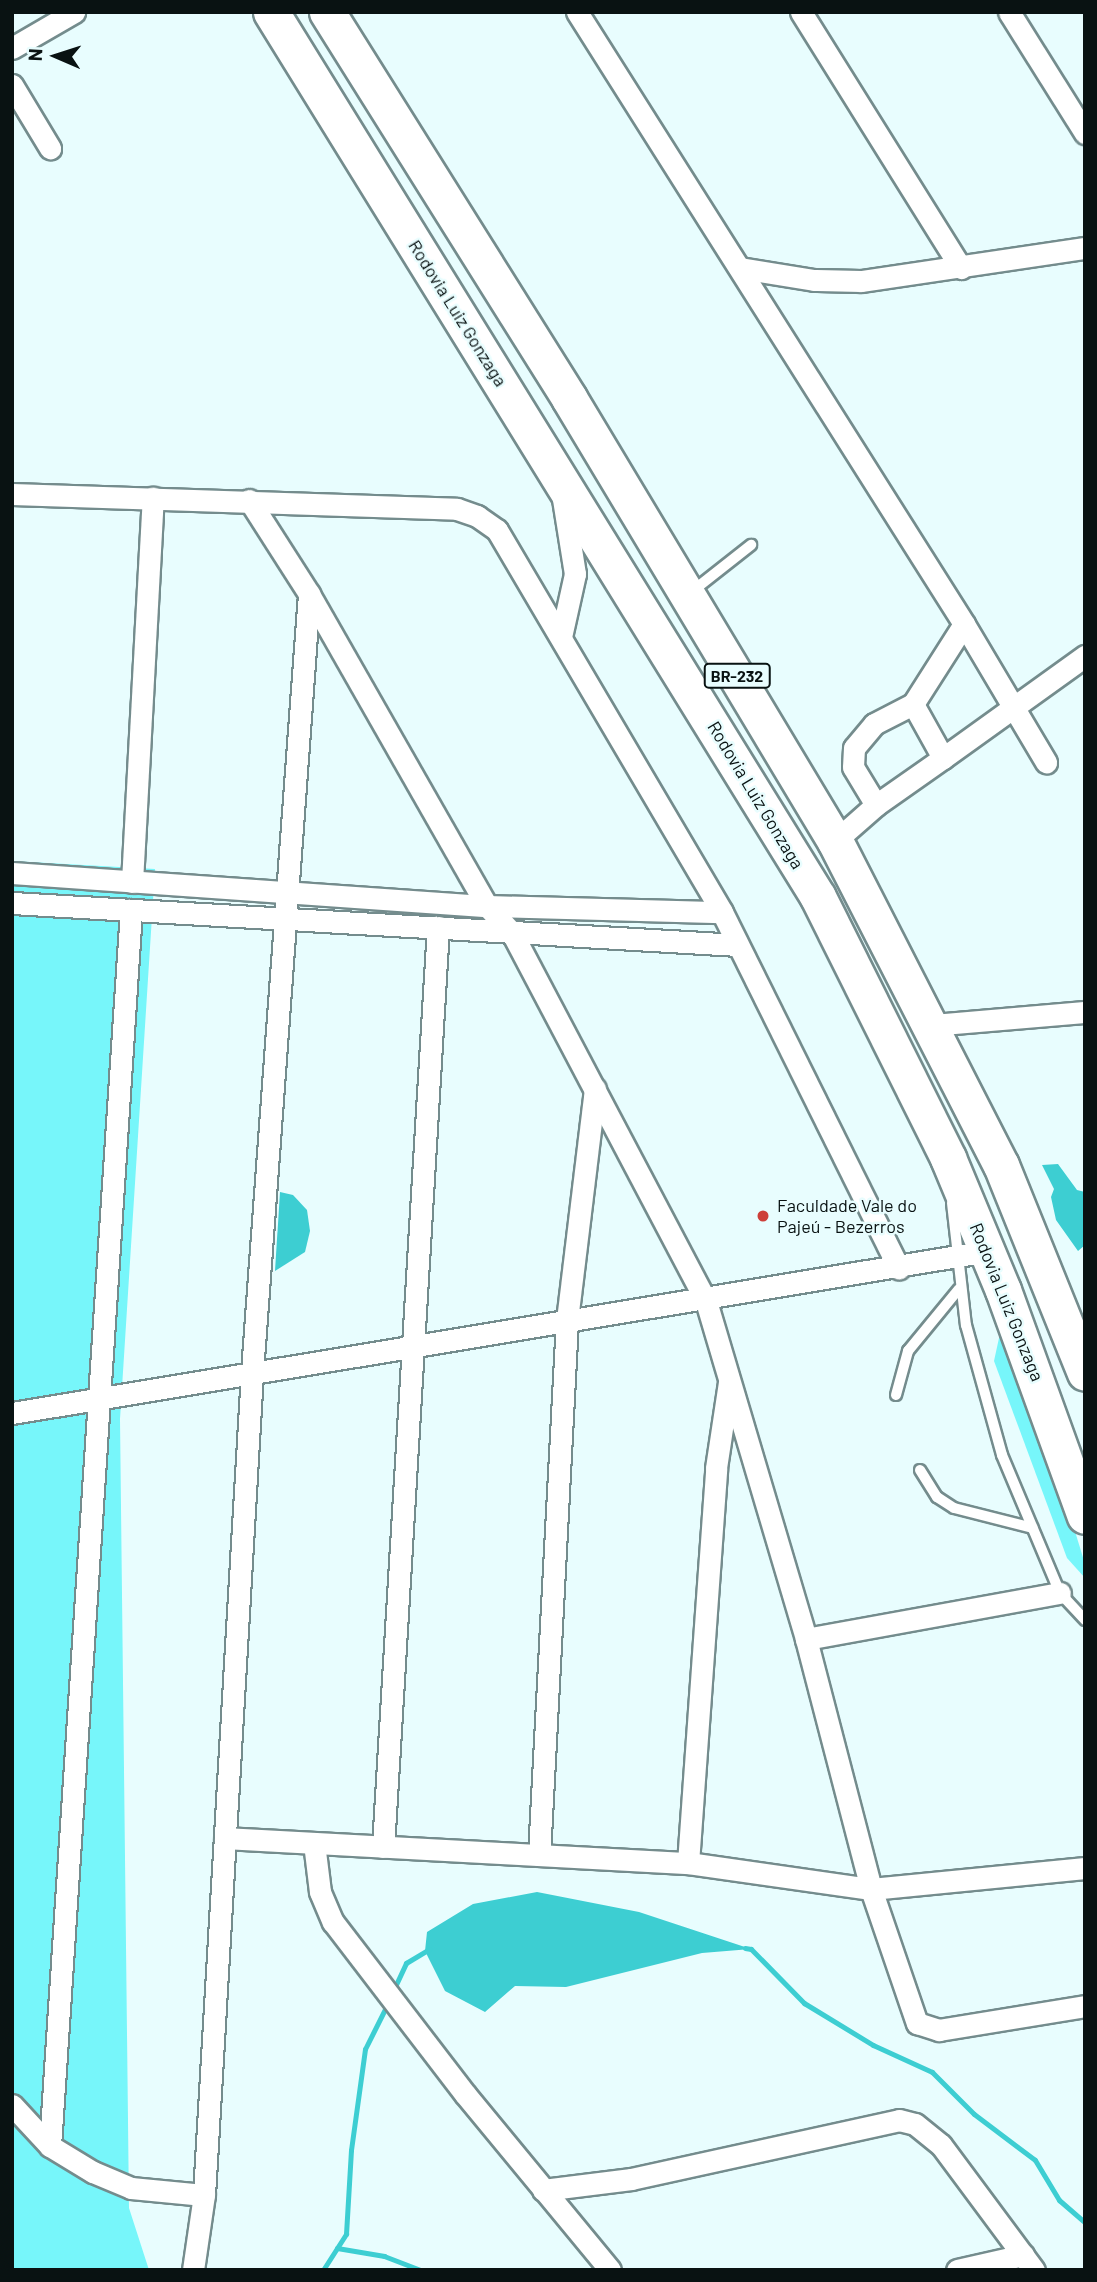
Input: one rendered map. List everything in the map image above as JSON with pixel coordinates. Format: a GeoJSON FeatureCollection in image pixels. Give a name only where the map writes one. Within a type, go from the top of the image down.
{"type":"FeatureCollection","features":[{"type":"Feature","properties":{"kind":"highway","name":"Rodovia Luiz Gonzaga"},"geometry":{"type":"LineString","coordinates":[[271,12],[818,897],[948,1158],[972,1253],[1085,1516]]}},
{"type":"Feature","properties":{"kind":"highway","name":"BR-232"},"geometry":{"type":"LineString","coordinates":[[327,12],[687,595],[835,841],[932,1025],[1001,1165],[1085,1373]]}},
{"type":"Feature","properties":{"kind":"street"},"geometry":{"type":"LineString","coordinates":[[12,48],[74,12]]}},
{"type":"Feature","properties":{"kind":"street"},"geometry":{"type":"LineString","coordinates":[[577,12],[964,624],[1046,762]]}},
{"type":"Feature","properties":{"kind":"street"},"geometry":{"type":"LineString","coordinates":[[801,12],[961,268]]}},
{"type":"Feature","properties":{"kind":"street"},"geometry":{"type":"LineString","coordinates":[[1009,12],[1085,133]]}},
{"type":"Feature","properties":{"kind":"street"},"geometry":{"type":"LineString","coordinates":[[12,85],[50,148]]}},
{"type":"Feature","properties":{"kind":"street"},"geometry":{"type":"LineString","coordinates":[[740,268],[814,280],[861,281],[1085,248]]}},
{"type":"Feature","properties":{"kind":"street"},"geometry":{"type":"LineString","coordinates":[[560,480],[576,574],[561,637]]}},
{"type":"Feature","properties":{"kind":"street"},"geometry":{"type":"LineString","coordinates":[[12,494],[249,499],[457,509],[477,516],[497,530],[722,912],[899,1268]]}},
{"type":"Feature","properties":{"kind":"street"},"geometry":{"type":"LineString","coordinates":[[132,882],[153,498]]}},
{"type":"Feature","properties":{"kind":"street"},"geometry":{"type":"LineString","coordinates":[[249,499],[309,594],[487,906],[512,933],[706,1301],[806,1639],[871,1889],[918,2023],[929,2031],[1085,2006]]}},
{"type":"Feature","properties":{"kind":"street"},"geometry":{"type":"LineString","coordinates":[[192,2270],[204,2195],[252,1372],[289,919],[309,594]]}},
{"type":"Feature","properties":{"kind":"street"},"geometry":{"type":"LineString","coordinates":[[876,804],[853,767],[854,748],[874,724],[914,704],[964,624]]}},
{"type":"Feature","properties":{"kind":"street"},"geometry":{"type":"LineString","coordinates":[[835,841],[876,804],[1085,656]]}},
{"type":"Feature","properties":{"kind":"street"},"geometry":{"type":"LineString","coordinates":[[914,704],[943,758]]}},
{"type":"Feature","properties":{"kind":"street"},"geometry":{"type":"LineString","coordinates":[[12,873],[487,906],[722,912]]}},
{"type":"Feature","properties":{"kind":"street"},"geometry":{"type":"LineString","coordinates":[[12,903],[738,945]]}},
{"type":"Feature","properties":{"kind":"street"},"geometry":{"type":"LineString","coordinates":[[50,2146],[131,910]]}},
{"type":"Feature","properties":{"kind":"street"},"geometry":{"type":"LineString","coordinates":[[383,1847],[438,928]]}},
{"type":"Feature","properties":{"kind":"street"},"geometry":{"type":"LineString","coordinates":[[932,1025],[1085,1012]]}},
{"type":"Feature","properties":{"kind":"street"},"geometry":{"type":"LineString","coordinates":[[539,1855],[567,1320],[595,1089]]}},
{"type":"Feature","properties":{"kind":"street"},"geometry":{"type":"LineString","coordinates":[[12,1413],[252,1372],[413,1349],[567,1320],[706,1301],[972,1253]]}},
{"type":"Feature","properties":{"kind":"street"},"geometry":{"type":"LineString","coordinates":[[688,1863],[716,1468],[730,1377]]}},
{"type":"Feature","properties":{"kind":"street"},"geometry":{"type":"LineString","coordinates":[[806,1639],[1060,1593]]}},
{"type":"Feature","properties":{"kind":"street"},"geometry":{"type":"LineString","coordinates":[[225,1838],[688,1863],[871,1889],[1085,1868]]}},
{"type":"Feature","properties":{"kind":"street"},"geometry":{"type":"LineString","coordinates":[[314,1843],[320,1892],[333,1922],[543,2190],[610,2270]]}},
{"type":"Feature","properties":{"kind":"street"},"geometry":{"type":"LineString","coordinates":[[12,2105],[50,2146],[131,2188],[204,2195]]}},
{"type":"Feature","properties":{"kind":"street"},"geometry":{"type":"LineString","coordinates":[[543,2190],[620,2181],[899,2120],[915,2124],[941,2145],[1028,2262]]}},
{"type":"Feature","properties":{"kind":"street"},"geometry":{"type":"LineString","coordinates":[[957,2270],[1028,2262]]}},
{"type":"Feature","properties":{"kind":"lane"},"geometry":{"type":"LineString","coordinates":[[687,595],[751,545]]}},
{"type":"Feature","properties":{"kind":"lane"},"geometry":{"type":"LineString","coordinates":[[896,1395],[908,1351],[959,1289],[972,1253]]}},
{"type":"Feature","properties":{"kind":"lane"},"geometry":{"type":"LineString","coordinates":[[959,1289],[1002,1455],[1060,1593],[1085,1620]]}},
{"type":"Feature","properties":{"kind":"lane"},"geometry":{"type":"LineString","coordinates":[[920,1470],[937,1497],[954,1508],[1032,1528]]}},
{"type":"Feature","properties":{"kind":"shaded area"},"geometry":{"type":"Polygon","coordinates":[[[12,861],[155,869],[120,1419],[129,2208],[149,2270],[12,2270],[12,861]]]}},
{"type":"Feature","properties":{"kind":"shaded area"},"geometry":{"type":"Polygon","coordinates":[[[1058,1164],[1077,1190],[1085,1192],[1085,1245],[1078,1251],[1056,1220],[1051,1197],[1054,1189],[1042,1165],[1058,1164]]]}},
{"type":"Feature","properties":{"kind":"shaded area"},"geometry":{"type":"Polygon","coordinates":[[[280,1192],[293,1195],[307,1210],[310,1231],[305,1252],[275,1271],[280,1192]]]}},
{"type":"Feature","properties":{"kind":"shaded area"},"geometry":{"type":"Polygon","coordinates":[[[1006,1306],[1085,1564],[1085,1578],[1067,1558],[994,1361],[1006,1306]]]}},
{"type":"Feature","properties":{"kind":"shaded area"},"geometry":{"type":"Polygon","coordinates":[[[537,1892],[639,1912],[751,1949],[702,1953],[566,1987],[515,1986],[485,2012],[445,1991],[425,1951],[427,1932],[473,1904],[537,1892]]]}},
{"type":"Feature","properties":{"kind":"waterway"},"geometry":{"type":"LineString","coordinates":[[745,1948],[751,1949],[804,2003],[873,2045],[932,2072],[974,2114],[1035,2160],[1059,2200],[1085,2223]]}},
{"type":"Feature","properties":{"kind":"waterway"},"geometry":{"type":"LineString","coordinates":[[393,1991],[406,1963],[429,1949]]}},
{"type":"Feature","properties":{"kind":"waterway"},"geometry":{"type":"LineString","coordinates":[[323,2270],[346,2234],[351,2150],[365,2049],[388,2003]]}},
{"type":"Feature","properties":{"kind":"waterway"},"geometry":{"type":"LineString","coordinates":[[337,2248],[384,2256],[420,2270]]}},
{"type":"Feature","properties":{"kind":"place","name":"Faculdade Vale do Pajeú - Bezerros"},"geometry":{"type":"Point","coordinates":[763,1216]}}]}
